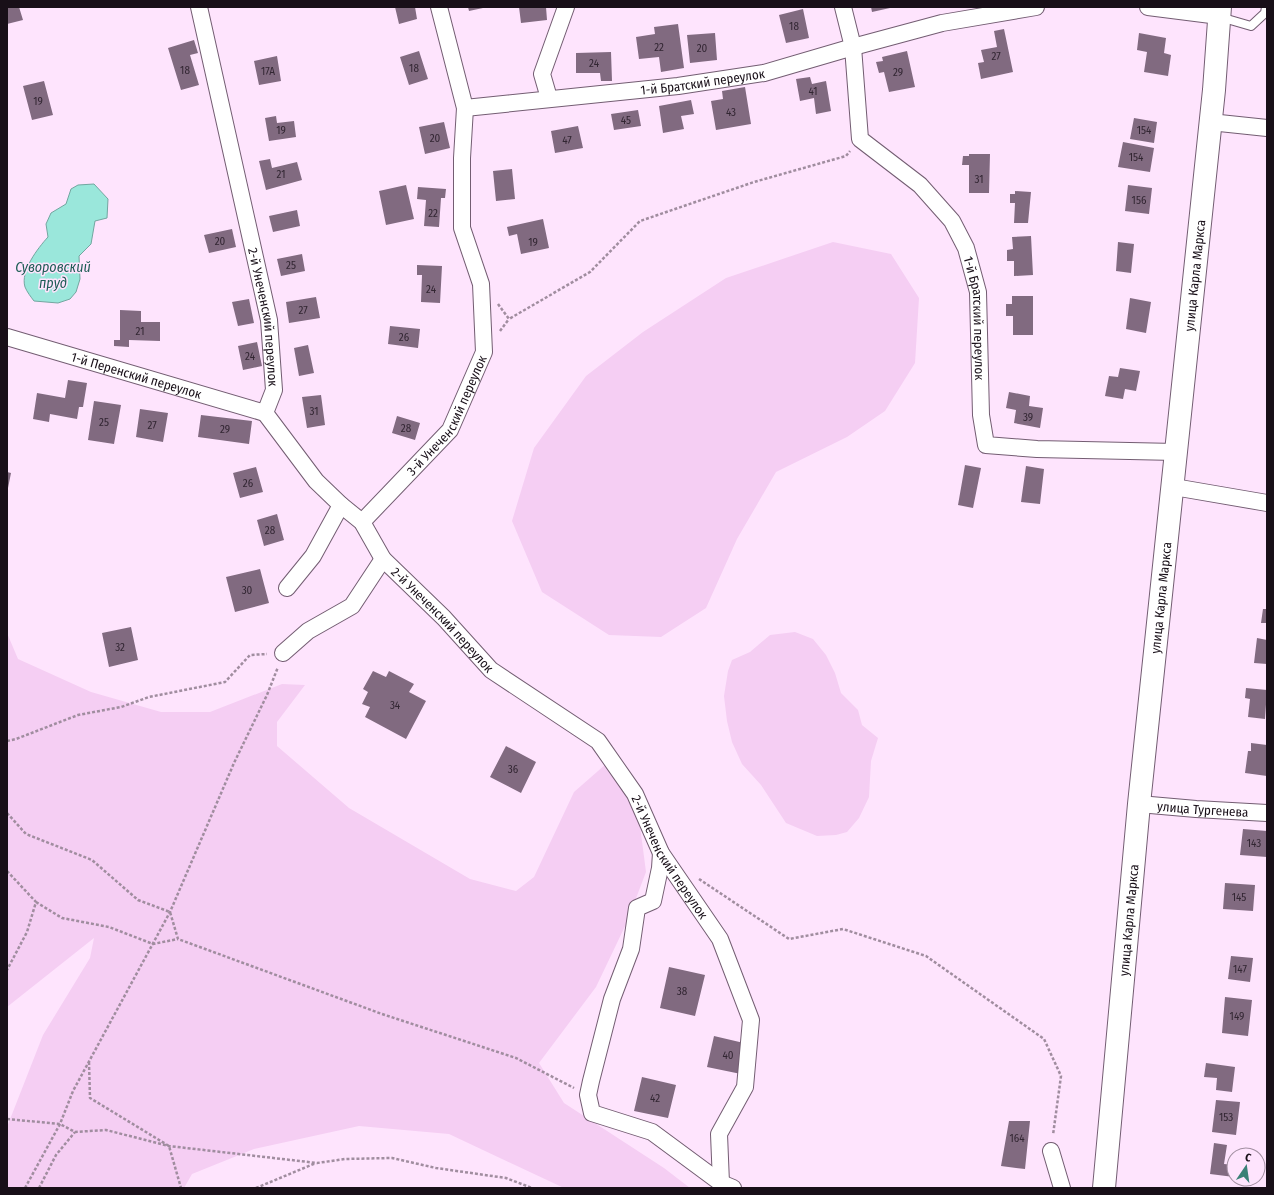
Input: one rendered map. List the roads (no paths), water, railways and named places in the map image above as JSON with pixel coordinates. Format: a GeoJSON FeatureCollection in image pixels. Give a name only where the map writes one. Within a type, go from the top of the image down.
{"type":"FeatureCollection","features":[{"type":"Feature","properties":{"kind":"main road","name":"улица Карла Маркса"},"geometry":{"type":"LineString","coordinates":[[1104,1188],[1139,804],[1174,487],[1176,452],[1214,90],[1219,12]]}},
{"type":"Feature","properties":{"kind":"street","name":"2-й Унеченский переулок"},"geometry":{"type":"LineString","coordinates":[[199,7],[269,320],[274,390],[265,413],[316,481],[341,506],[362,522],[383,559],[444,618],[491,670],[598,741],[635,794],[661,853],[720,939],[751,1020],[745,1087],[719,1134],[727,1186]]}},
{"type":"Feature","properties":{"kind":"street","name":"3-й Унеченский переулок"},"geometry":{"type":"LineString","coordinates":[[362,522],[450,430],[484,352],[481,284],[462,228],[462,158],[466,108],[439,7]]}},
{"type":"Feature","properties":{"kind":"street"},"geometry":{"type":"LineString","coordinates":[[549,98],[542,74],[566,7]]}},
{"type":"Feature","properties":{"kind":"street"},"geometry":{"type":"LineString","coordinates":[[843,7],[853,47]]}},
{"type":"Feature","properties":{"kind":"street","name":"1-й Братский переулок"},"geometry":{"type":"LineString","coordinates":[[466,108],[549,98],[678,86],[764,73],[942,23],[1036,7]]}},
{"type":"Feature","properties":{"kind":"street"},"geometry":{"type":"LineString","coordinates":[[1148,7],[1219,12]]}},
{"type":"Feature","properties":{"kind":"street","name":"1-й Братский переулок"},"geometry":{"type":"LineString","coordinates":[[853,47],[860,139],[920,185],[952,221],[966,248],[978,292],[981,415],[986,445],[1037,449],[1176,452]]}},
{"type":"Feature","properties":{"kind":"street"},"geometry":{"type":"LineString","coordinates":[[1210,122],[1267,128]]}},
{"type":"Feature","properties":{"kind":"street","name":"1-й Перенский переулок"},"geometry":{"type":"LineString","coordinates":[[7,337],[265,413]]}},
{"type":"Feature","properties":{"kind":"street"},"geometry":{"type":"LineString","coordinates":[[1174,487],[1267,503]]}},
{"type":"Feature","properties":{"kind":"street"},"geometry":{"type":"LineString","coordinates":[[287,588],[313,556],[341,506]]}},
{"type":"Feature","properties":{"kind":"street"},"geometry":{"type":"LineString","coordinates":[[283,653],[308,631],[352,606],[383,559]]}},
{"type":"Feature","properties":{"kind":"street","name":"улица Тургенева"},"geometry":{"type":"LineString","coordinates":[[1139,804],[1267,813]]}},
{"type":"Feature","properties":{"kind":"street"},"geometry":{"type":"LineString","coordinates":[[661,853],[660,868],[653,901],[637,908],[632,949],[612,999],[598,1048],[588,1095],[592,1113],[652,1132],[727,1186]]}},
{"type":"Feature","properties":{"kind":"street"},"geometry":{"type":"LineString","coordinates":[[1051,1151],[1062,1188]]}},
{"type":"Feature","properties":{"kind":"lane"},"geometry":{"type":"LineString","coordinates":[[1219,12],[1250,26],[1265,13],[1266,7]]}},
{"type":"Feature","properties":{"kind":"water","name":"Суворовский пруд"},"geometry":{"type":"Polygon","coordinates":[[[94,184],[108,199],[107,218],[95,221],[91,244],[79,256],[80,279],[76,292],[70,299],[58,303],[34,301],[25,287],[25,274],[27,267],[35,253],[48,237],[46,224],[51,213],[66,204],[71,189],[78,185],[94,184]]]}}]}
